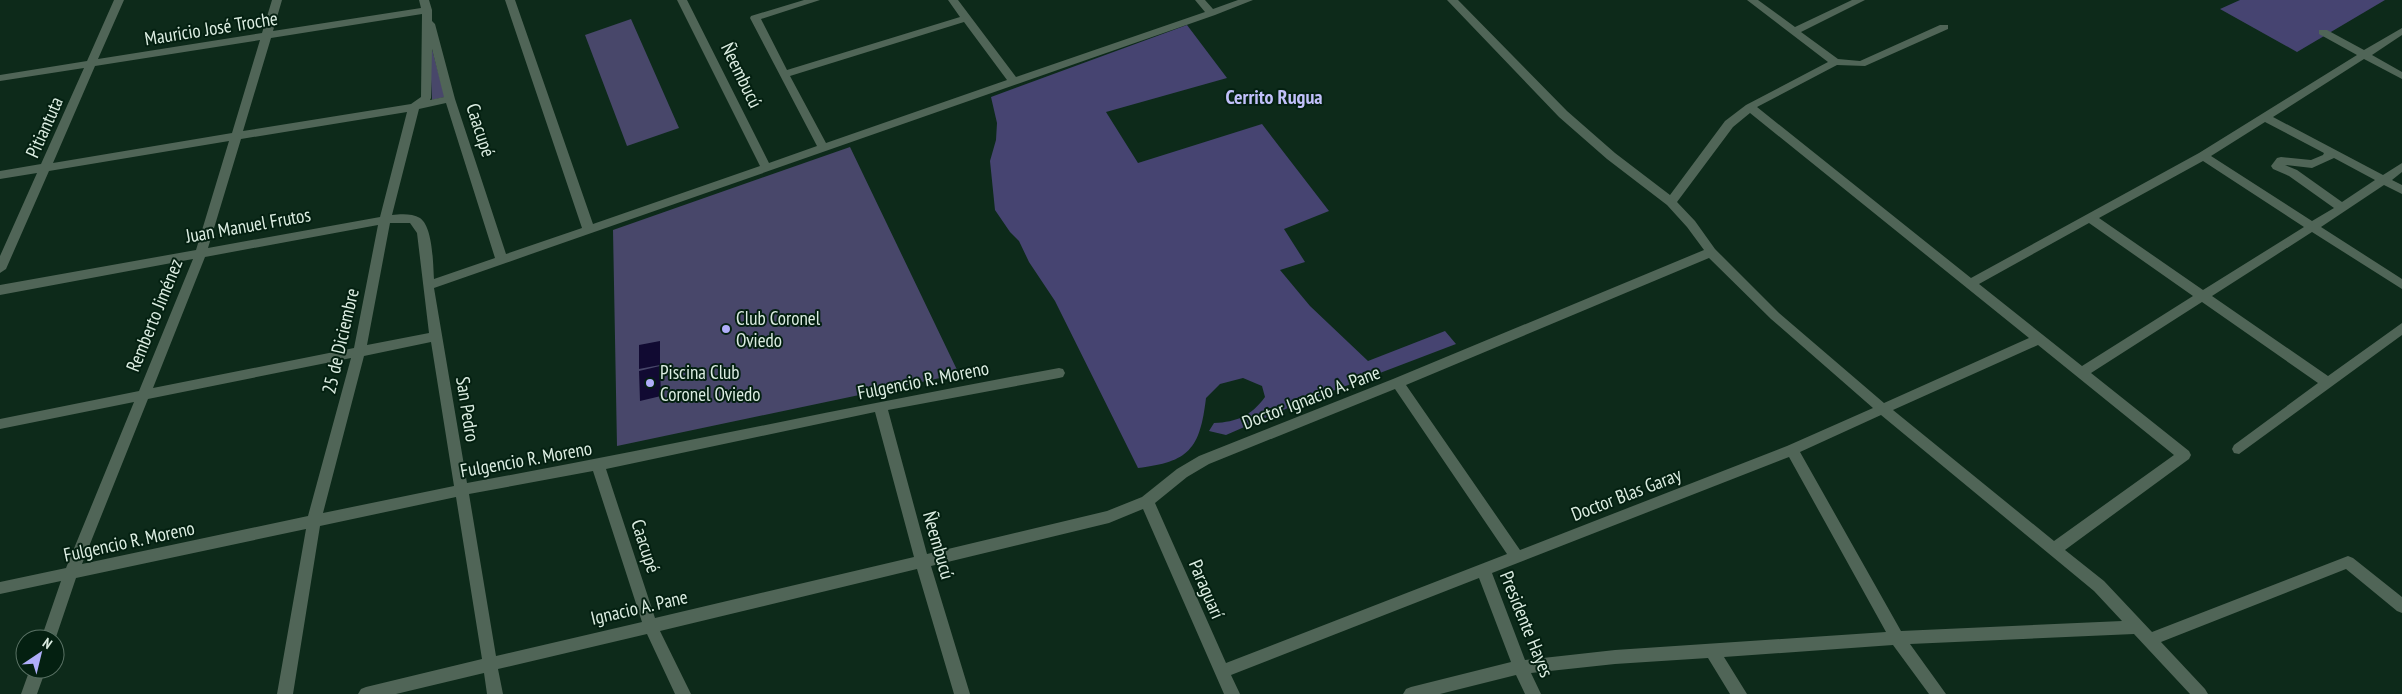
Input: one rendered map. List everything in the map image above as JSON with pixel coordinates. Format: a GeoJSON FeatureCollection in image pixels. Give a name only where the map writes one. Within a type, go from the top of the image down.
{"type":"FeatureCollection","features":[{"type":"Feature","properties":{"kind":"street","name":"Pitiantuta"},"geometry":{"type":"LineString","coordinates":[[0,269],[120,0]]}},
{"type":"Feature","properties":{"kind":"street","name":"Remberto Jiménez"},"geometry":{"type":"LineString","coordinates":[[51,629],[71,573],[202,253],[277,0]]}},
{"type":"Feature","properties":{"kind":"street"},"geometry":{"type":"LineString","coordinates":[[510,0],[589,230]]}},
{"type":"Feature","properties":{"kind":"street","name":"Ñeembucú"},"geometry":{"type":"LineString","coordinates":[[682,0],[766,168]]}},
{"type":"Feature","properties":{"kind":"street"},"geometry":{"type":"LineString","coordinates":[[953,0],[1014,82]]}},
{"type":"Feature","properties":{"kind":"street"},"geometry":{"type":"LineString","coordinates":[[1200,0],[1212,13]]}},
{"type":"Feature","properties":{"kind":"street"},"geometry":{"type":"LineString","coordinates":[[428,286],[1248,0]]}},
{"type":"Feature","properties":{"kind":"street"},"geometry":{"type":"LineString","coordinates":[[1452,0],[1563,114],[1610,156],[1671,202],[1692,224],[1710,252],[1775,316],[1884,410],[2056,548],[2100,586],[2200,694]]}},
{"type":"Feature","properties":{"kind":"street"},"geometry":{"type":"LineString","coordinates":[[1752,0],[1835,62]]}},
{"type":"Feature","properties":{"kind":"street"},"geometry":{"type":"LineString","coordinates":[[1794,31],[1860,0]]}},
{"type":"Feature","properties":{"kind":"street"},"geometry":{"type":"LineString","coordinates":[[809,1],[755,18],[824,148]]}},
{"type":"Feature","properties":{"kind":"street","name":"Mauricio José Troche"},"geometry":{"type":"LineString","coordinates":[[0,78],[266,36],[425,5]]}},
{"type":"Feature","properties":{"kind":"street","name":"Caacupé"},"geometry":{"type":"LineString","coordinates":[[425,5],[450,99],[502,260]]}},
{"type":"Feature","properties":{"kind":"street","name":"25 de Diciembre"},"geometry":{"type":"LineString","coordinates":[[285,694],[314,521],[359,352],[385,220],[414,107],[426,98],[425,5]]}},
{"type":"Feature","properties":{"kind":"street"},"geometry":{"type":"LineString","coordinates":[[785,74],[966,18]]}},
{"type":"Feature","properties":{"kind":"street"},"geometry":{"type":"LineString","coordinates":[[1671,202],[1729,124],[1750,107],[1835,62],[1861,64],[1944,27]]}},
{"type":"Feature","properties":{"kind":"street"},"geometry":{"type":"LineString","coordinates":[[1971,283],[2203,156],[2402,31]]}},
{"type":"Feature","properties":{"kind":"street"},"geometry":{"type":"LineString","coordinates":[[2323,32],[2402,76]]}},
{"type":"Feature","properties":{"kind":"street"},"geometry":{"type":"LineString","coordinates":[[0,175],[414,107],[450,99]]}},
{"type":"Feature","properties":{"kind":"street"},"geometry":{"type":"LineString","coordinates":[[1750,107],[2184,455],[2056,548]]}},
{"type":"Feature","properties":{"kind":"street"},"geometry":{"type":"LineString","coordinates":[[2265,116],[2402,190]]}},
{"type":"Feature","properties":{"kind":"street"},"geometry":{"type":"LineString","coordinates":[[2329,152],[2329,157],[2312,164],[2281,161],[2277,166],[2293,173],[2342,208]]}},
{"type":"Feature","properties":{"kind":"street"},"geometry":{"type":"LineString","coordinates":[[2203,156],[2402,285]]}},
{"type":"Feature","properties":{"kind":"street"},"geometry":{"type":"LineString","coordinates":[[2081,373],[2342,208],[2402,166]]}},
{"type":"Feature","properties":{"kind":"street","name":"San Pedro"},"geometry":{"type":"LineString","coordinates":[[385,220],[405,218],[416,221],[422,228],[428,286],[495,694]]}},
{"type":"Feature","properties":{"kind":"street"},"geometry":{"type":"LineString","coordinates":[[2090,218],[2328,383]]}},
{"type":"Feature","properties":{"kind":"street","name":"Juan Manuel Frutos"},"geometry":{"type":"LineString","coordinates":[[0,290],[385,220]]}},
{"type":"Feature","properties":{"kind":"street","name":"Doctor Ignacio A. Pane"},"geometry":{"type":"LineString","coordinates":[[922,561],[1109,517],[1147,500],[1182,473],[1204,460],[1398,383],[1710,252]]}},
{"type":"Feature","properties":{"kind":"street"},"geometry":{"type":"LineString","coordinates":[[2239,449],[2402,328]]}},
{"type":"Feature","properties":{"kind":"street"},"geometry":{"type":"LineString","coordinates":[[0,424],[437,336]]}},
{"type":"Feature","properties":{"kind":"street","name":"Doctor Blas Garay"},"geometry":{"type":"LineString","coordinates":[[1221,672],[1792,450],[2038,339]]}},
{"type":"Feature","properties":{"kind":"street","name":"Fulgencio R. Moreno"},"geometry":{"type":"LineString","coordinates":[[0,588],[462,490],[598,465],[880,406],[1059,373]]}},
{"type":"Feature","properties":{"kind":"street"},"geometry":{"type":"LineString","coordinates":[[1398,383],[1516,556]]}},
{"type":"Feature","properties":{"kind":"street","name":"Ñeembucú"},"geometry":{"type":"LineString","coordinates":[[880,406],[922,561],[962,694]]}},
{"type":"Feature","properties":{"kind":"street"},"geometry":{"type":"LineString","coordinates":[[1792,450],[1897,638],[1938,694]]}},
{"type":"Feature","properties":{"kind":"street","name":"Caacupé"},"geometry":{"type":"LineString","coordinates":[[598,465],[650,625],[683,694]]}},
{"type":"Feature","properties":{"kind":"street","name":"Paraguarí"},"geometry":{"type":"LineString","coordinates":[[1147,500],[1232,694]]}},
{"type":"Feature","properties":{"kind":"street","name":"Ignacio A. Pane"},"geometry":{"type":"LineString","coordinates":[[366,694],[922,561]]}},
{"type":"Feature","properties":{"kind":"street"},"geometry":{"type":"LineString","coordinates":[[2150,640],[2348,562],[2402,606]]}},
{"type":"Feature","properties":{"kind":"street","name":"Presidente Hayes"},"geometry":{"type":"LineString","coordinates":[[1483,569],[1520,667],[1533,694]]}},
{"type":"Feature","properties":{"kind":"street"},"geometry":{"type":"LineString","coordinates":[[1412,694],[1520,667],[1616,657],[1897,638],[2139,627]]}},
{"type":"Feature","properties":{"kind":"street"},"geometry":{"type":"LineString","coordinates":[[1712,651],[1739,694]]}},
{"type":"Feature","properties":{"kind":"street"},"geometry":{"type":"LineString","coordinates":[[29,694],[34,679]]}},
{"type":"Feature","properties":{"kind":"shaded area"},"geometry":{"type":"Polygon","coordinates":[[[2240,0],[2385,0],[2297,52],[2220,9],[2240,0]]]}},
{"type":"Feature","properties":{"kind":"shaded area"},"geometry":{"type":"Polygon","coordinates":[[[631,19],[679,128],[627,146],[585,35],[631,19]]]}},
{"type":"Feature","properties":{"kind":"shaded area"},"geometry":{"type":"Polygon","coordinates":[[[1187,25],[1227,78],[1106,112],[1138,163],[1262,124],[1329,211],[1284,229],[1305,262],[1280,270],[1310,306],[1368,361],[1445,331],[1456,344],[1288,408],[1226,435],[1209,431],[1214,423],[1243,417],[1260,404],[1265,397],[1262,386],[1243,378],[1220,384],[1206,398],[1200,430],[1189,450],[1169,462],[1138,468],[1055,301],[1029,262],[1019,241],[1010,232],[995,210],[990,161],[996,140],[997,123],[991,97],[1187,25]]]}},
{"type":"Feature","properties":{"kind":"shaded area"},"geometry":{"type":"Polygon","coordinates":[[[429,38],[445,97],[432,100],[429,38]]]}},
{"type":"Feature","properties":{"kind":"shaded area"},"geometry":{"type":"Polygon","coordinates":[[[850,147],[959,374],[617,446],[613,230],[850,147]]]}},
{"type":"Feature","properties":{"kind":"shaded area"},"geometry":{"type":"Polygon","coordinates":[[[660,341],[660,365],[639,369],[639,345],[660,341]]]}},
{"type":"Feature","properties":{"kind":"shaded area","name":"Piscina Club Coronel Oviedo"},"geometry":{"type":"Polygon","coordinates":[[[660,366],[661,396],[640,401],[639,371],[660,366]]]}},
{"type":"Feature","properties":{"kind":"place","name":"Club Coronel Oviedo"},"geometry":{"type":"Point","coordinates":[726,329]}},
{"type":"Feature","properties":{"kind":"place","name":"Piscina Club Coronel Oviedo"},"geometry":{"type":"Point","coordinates":[650,383]}},
{"type":"Feature","properties":{"kind":"district","name":"Cerrito Rugua"},"geometry":{"type":"Point","coordinates":[1274,97]}}]}
